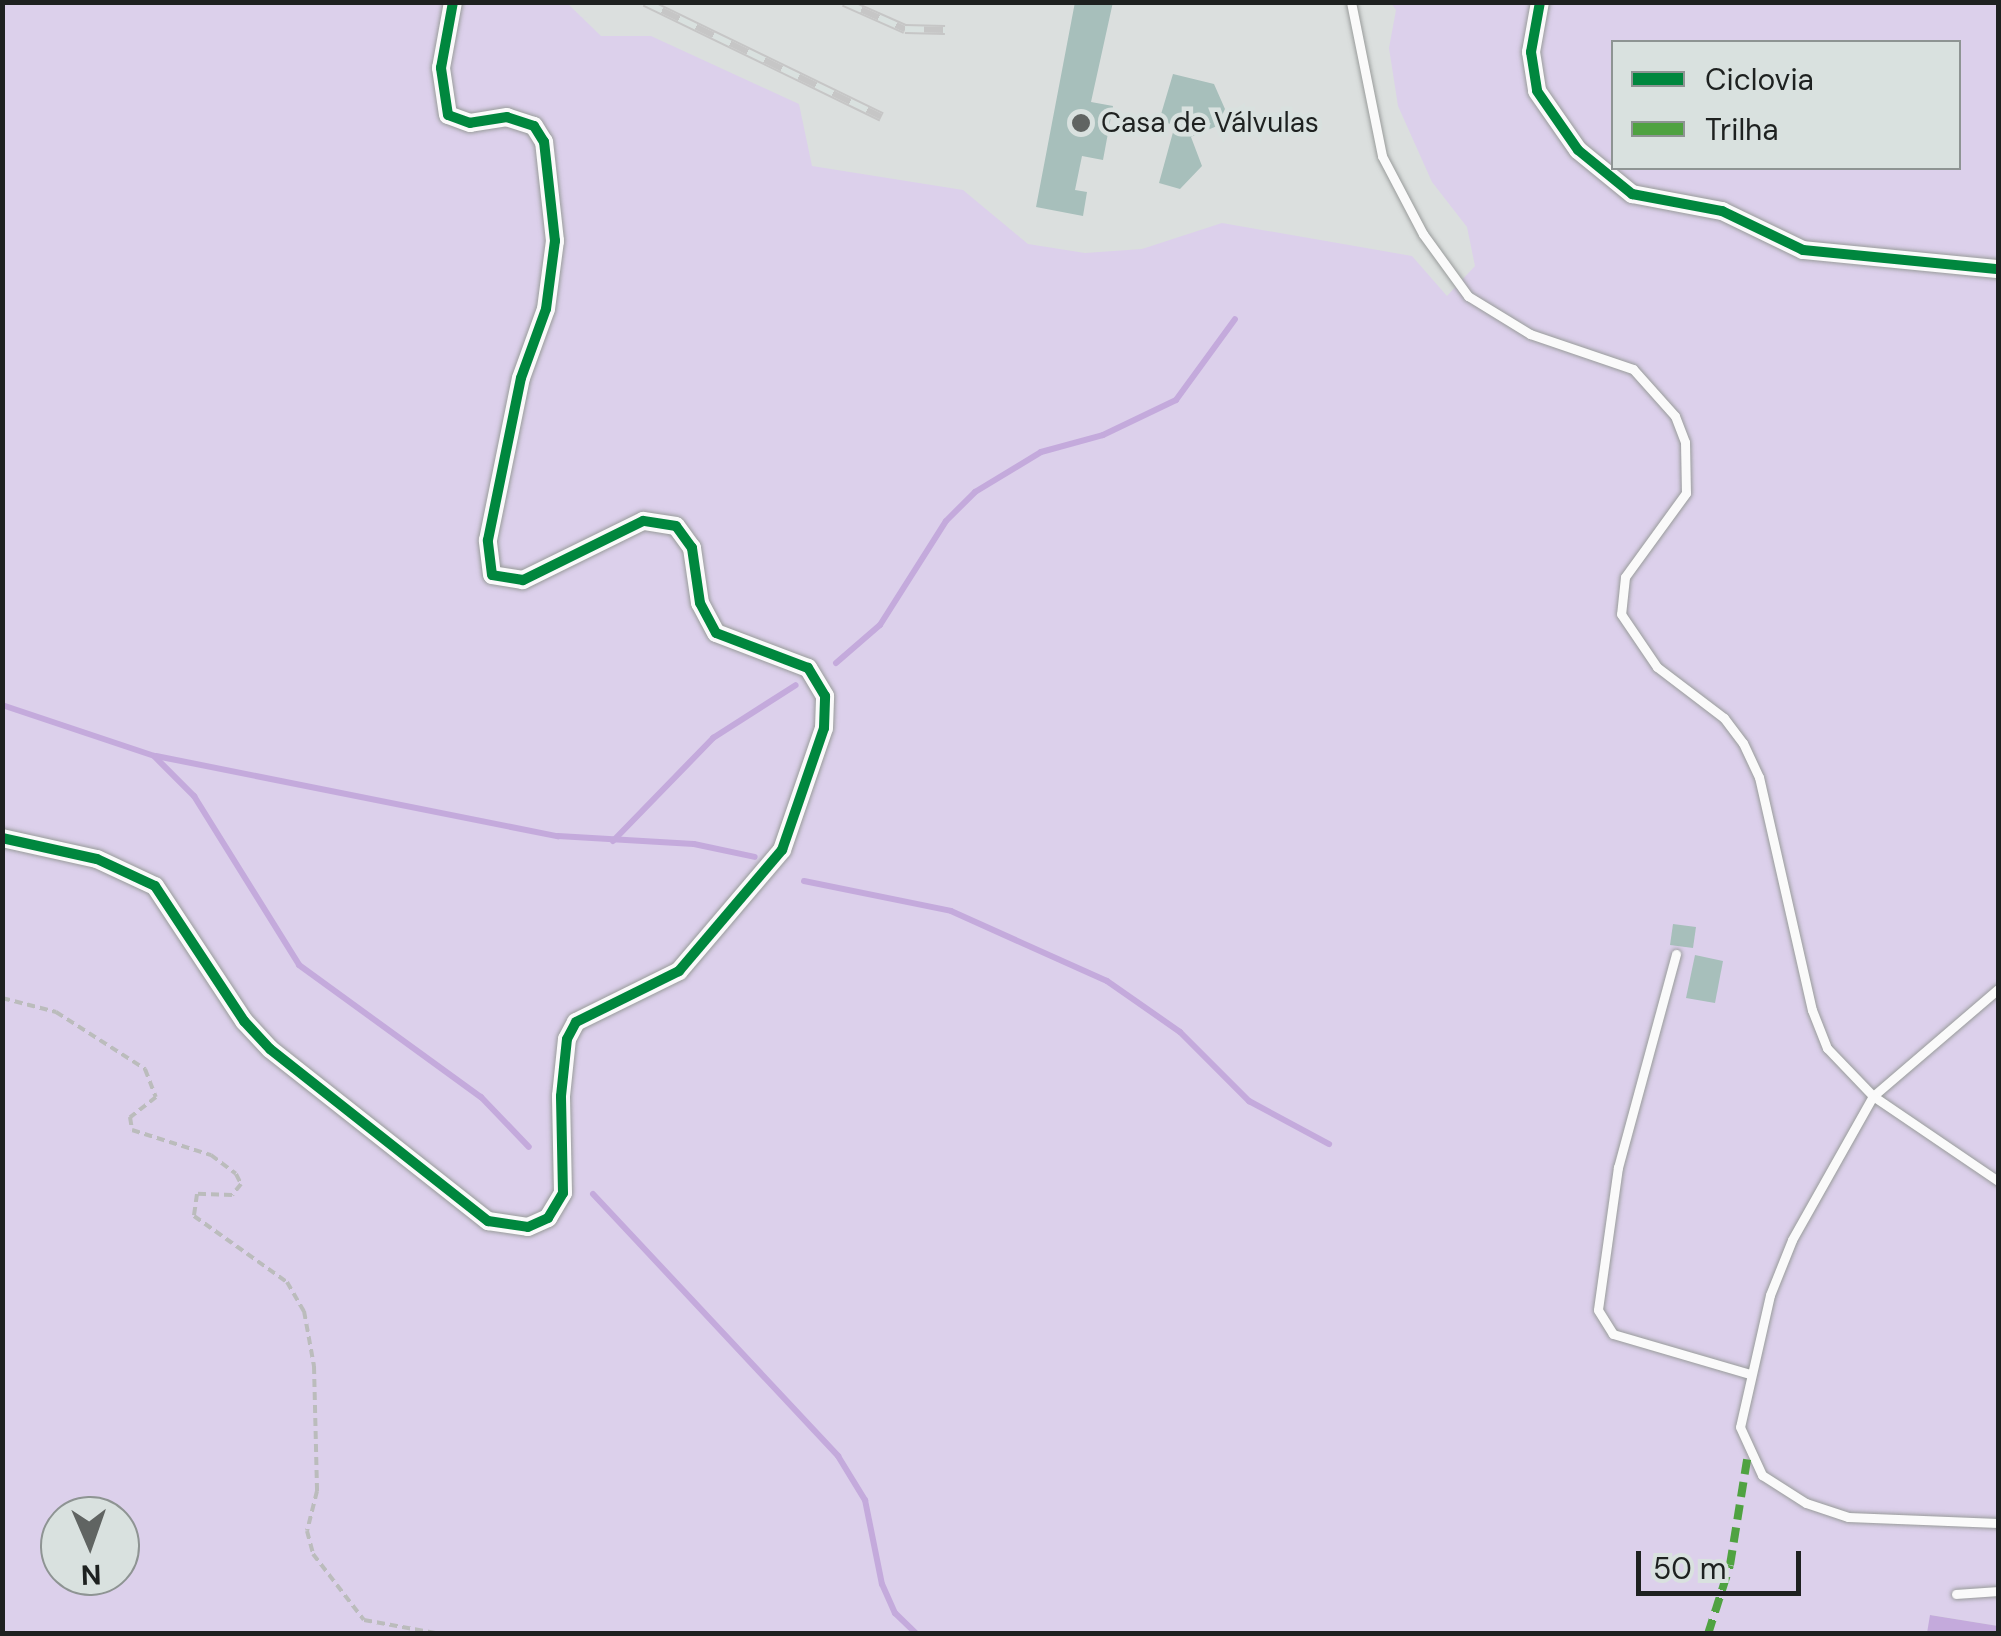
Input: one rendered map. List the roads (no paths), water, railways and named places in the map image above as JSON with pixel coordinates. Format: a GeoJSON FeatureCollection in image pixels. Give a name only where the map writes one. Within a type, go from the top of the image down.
{"type":"FeatureCollection","features":[{"type":"Feature","properties":{"kind":"street"},"geometry":{"type":"LineString","coordinates":[[2,838],[97,860],[155,886],[244,1020],[270,1048],[488,1221],[528,1227],[548,1218],[563,1193],[562,1086],[567,1039],[576,1022],[679,972],[782,850],[824,728],[826,696],[808,668],[716,633],[700,603],[692,548],[676,526],[643,520],[523,580],[492,575],[488,540],[522,378],[546,309],[555,241],[540,134],[507,117],[470,123],[448,116],[441,68],[453,2]]}},
{"type":"Feature","properties":{"kind":"street"},"geometry":{"type":"LineString","coordinates":[[1540,2],[1531,52],[1538,91],[1578,150],[1632,194],[1722,210],[1804,250],[1998,270]]}},
{"type":"Feature","properties":{"kind":"lane"},"geometry":{"type":"LineString","coordinates":[[1351,2],[1382,156],[1423,234],[1468,296],[1530,334],[1633,368],[1675,416],[1686,442],[1686,493],[1625,577],[1621,614],[1657,667],[1724,718],[1743,743],[1767,807],[1812,1010],[1826,1048],[1873,1096],[1998,1181]]}},
{"type":"Feature","properties":{"kind":"lane"},"geometry":{"type":"LineString","coordinates":[[1676,954],[1618,1167],[1598,1310],[1613,1334],[1626,1340],[1750,1374]]}},
{"type":"Feature","properties":{"kind":"lane"},"geometry":{"type":"LineString","coordinates":[[1998,989],[1873,1096],[1792,1240],[1750,1374],[1740,1428],[1748,1454],[1762,1475],[1806,1503],[1848,1517],[1998,1523]]}},
{"type":"Feature","properties":{"kind":"lane"},"geometry":{"type":"LineString","coordinates":[[1956,1594],[1998,1591]]}},
{"type":"Feature","properties":{"kind":"waterway"},"geometry":{"type":"LineString","coordinates":[[836,663],[880,625],[946,521],[975,492],[1041,452],[1103,435],[1176,400],[1235,319]]}},
{"type":"Feature","properties":{"kind":"waterway"},"geometry":{"type":"LineString","coordinates":[[613,841],[713,738],[796,685]]}},
{"type":"Feature","properties":{"kind":"waterway"},"geometry":{"type":"LineString","coordinates":[[2,705],[154,756],[194,796],[299,965],[481,1097],[529,1147]]}},
{"type":"Feature","properties":{"kind":"waterway"},"geometry":{"type":"LineString","coordinates":[[156,756],[558,836],[694,844],[755,857]]}},
{"type":"Feature","properties":{"kind":"waterway"},"geometry":{"type":"LineString","coordinates":[[804,881],[951,911],[1107,981],[1180,1032],[1249,1101],[1329,1144]]}},
{"type":"Feature","properties":{"kind":"waterway"},"geometry":{"type":"LineString","coordinates":[[593,1194],[838,1456],[865,1500],[882,1584],[895,1613],[917,1634]]}},
{"type":"Feature","properties":{"kind":"railway"},"geometry":{"type":"LineString","coordinates":[[645,2],[882,117]]}},
{"type":"Feature","properties":{"kind":"railway"},"geometry":{"type":"LineString","coordinates":[[844,2],[905,29],[945,30]]}},
{"type":"Feature","properties":{"kind":"place","name":"Casa de Válvulas"},"geometry":{"type":"Point","coordinates":[1081,123]}}]}
